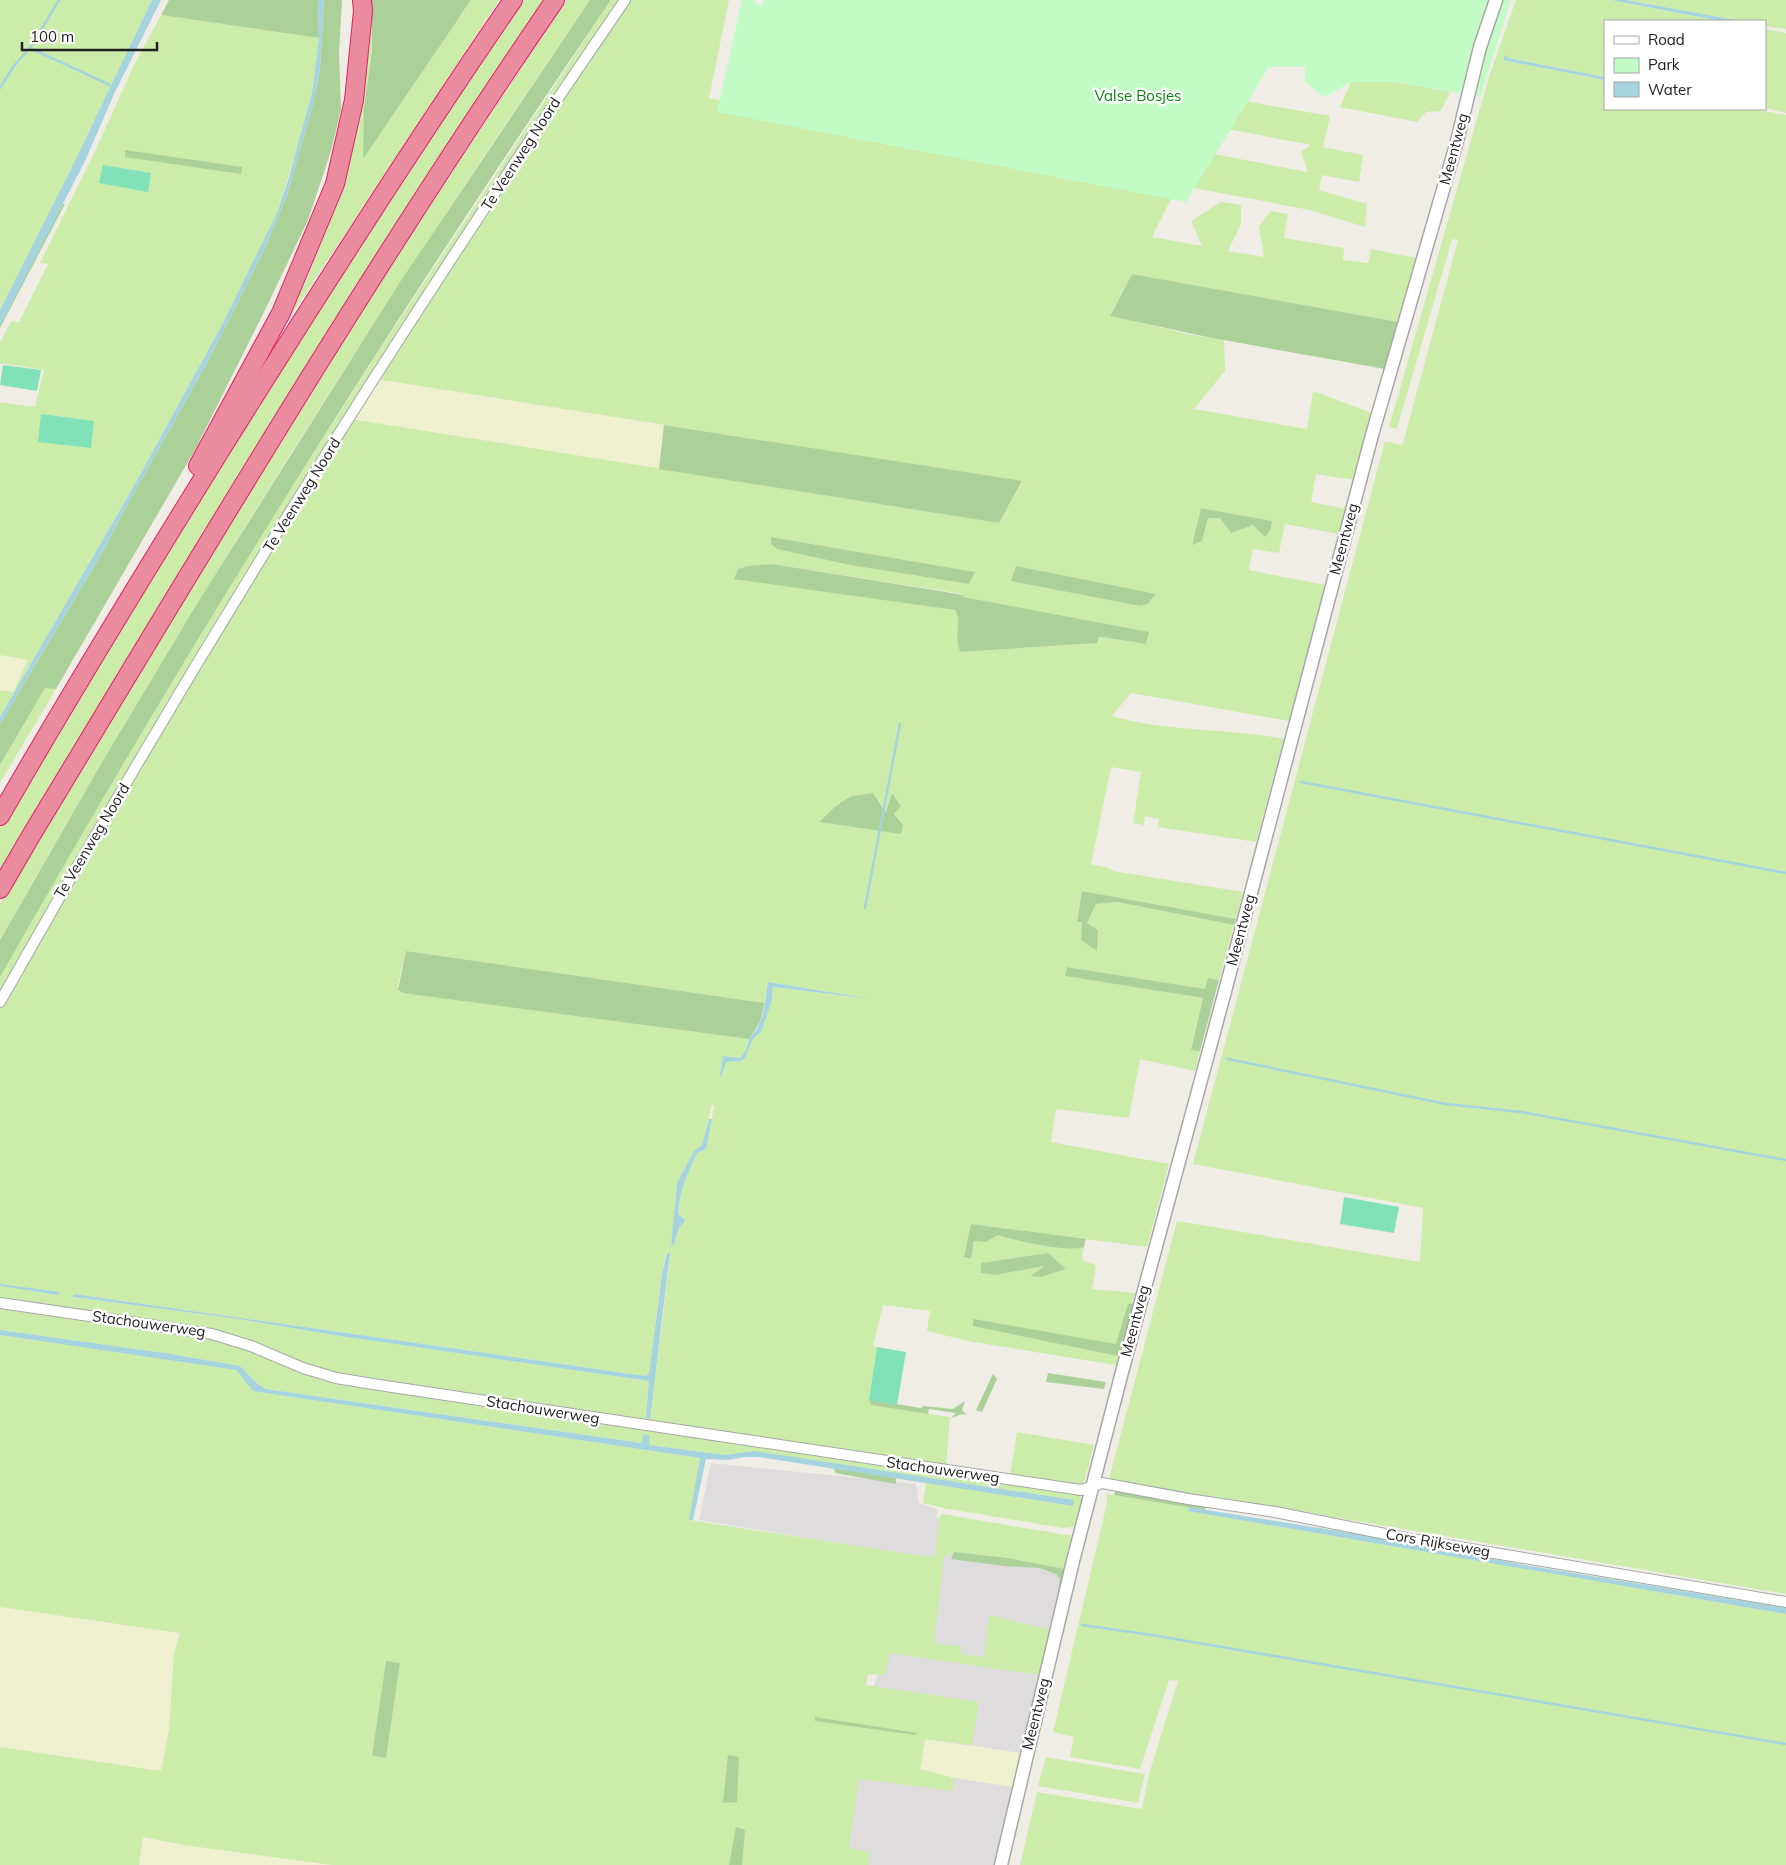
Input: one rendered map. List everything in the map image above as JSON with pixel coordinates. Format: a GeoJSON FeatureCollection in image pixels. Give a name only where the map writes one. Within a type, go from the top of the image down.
{"type":"FeatureCollection","features":[{"type":"Feature","properties":{"kind":"highway"},"geometry":{"type":"LineString","coordinates":[[114,622],[281,313],[322,218],[340,165],[354,100],[362,0]]}},
{"type":"Feature","properties":{"kind":"highway"},"geometry":{"type":"LineString","coordinates":[[0,816],[114,622],[293,335],[467,66],[512,0]]}},
{"type":"Feature","properties":{"kind":"highway"},"geometry":{"type":"LineString","coordinates":[[0,889],[321,357],[496,86],[555,0]]}},
{"type":"Feature","properties":{"kind":"street","name":"Te Veenweg Noord"},"geometry":{"type":"LineString","coordinates":[[0,1002],[55,904],[143,756],[360,399],[568,82],[625,0]]}},
{"type":"Feature","properties":{"kind":"street","name":"Meentweg"},"geometry":{"type":"LineString","coordinates":[[1001,1865],[1014,1803],[1092,1487],[1372,435],[1456,145],[1480,47],[1496,0]]}},
{"type":"Feature","properties":{"kind":"street","name":"Stachouwerweg"},"geometry":{"type":"LineString","coordinates":[[0,1303],[212,1334],[251,1346],[302,1368],[336,1378],[1081,1490],[1092,1487]]}},
{"type":"Feature","properties":{"kind":"street","name":"Cors Rijkseweg"},"geometry":{"type":"LineString","coordinates":[[1092,1487],[1102,1483],[1275,1512],[1411,1539],[1786,1602]]}},
{"type":"Feature","properties":{"kind":"shaded area"},"geometry":{"type":"Polygon","coordinates":[[[711,1463],[916,1484],[919,1503],[937,1509],[937,1518],[1081,1546],[1002,1865],[814,1865],[917,1556],[699,1520],[711,1463]]]}},
{"type":"Feature","properties":{"kind":"green space"},"geometry":{"type":"Polygon","coordinates":[[[0,0],[152,0],[72,167],[0,310],[0,0]]]}},
{"type":"Feature","properties":{"kind":"green space"},"geometry":{"type":"Polygon","coordinates":[[[169,0],[318,0],[319,38],[161,15],[169,0]]]}},
{"type":"Feature","properties":{"kind":"green space"},"geometry":{"type":"Polygon","coordinates":[[[324,0],[342,0],[339,53],[341,109],[331,151],[308,220],[196,448],[56,689],[45,688],[0,765],[0,724],[105,548],[122,514],[207,363],[265,248],[287,195],[314,101],[320,69],[324,0]]]}},
{"type":"Feature","properties":{"kind":"green space"},"geometry":{"type":"Polygon","coordinates":[[[367,0],[372,0],[372,51],[462,15],[471,0],[499,0],[281,331],[308,277],[339,192],[367,0]]]}},
{"type":"Feature","properties":{"kind":"green space"},"geometry":{"type":"Polygon","coordinates":[[[372,0],[471,0],[363,159],[364,108],[372,51],[372,0]]]}},
{"type":"Feature","properties":{"kind":"green space"},"geometry":{"type":"Polygon","coordinates":[[[520,0],[551,0],[288,398],[113,682],[0,876],[0,827],[72,703],[227,448],[520,0]]]}},
{"type":"Feature","properties":{"kind":"green space"},"geometry":{"type":"Polygon","coordinates":[[[567,0],[590,0],[417,257],[250,518],[143,694],[0,940],[0,904],[173,610],[404,244],[567,0]]]}},
{"type":"Feature","properties":{"kind":"green space"},"geometry":{"type":"Polygon","coordinates":[[[590,0],[611,0],[451,239],[295,482],[145,728],[0,977],[0,940],[101,764],[195,607],[400,282],[590,0]]]}},
{"type":"Feature","properties":{"kind":"green space"},"geometry":{"type":"Polygon","coordinates":[[[611,0],[622,0],[384,360],[0,998],[0,977],[47,892],[259,539],[384,343],[611,0]]]}},
{"type":"Feature","properties":{"kind":"green space"},"geometry":{"type":"Polygon","coordinates":[[[627,0],[729,0],[709,98],[794,117],[885,130],[1032,159],[1042,168],[1174,193],[1152,237],[1202,246],[1191,221],[1221,202],[1241,205],[1241,224],[1228,251],[1264,257],[1259,227],[1270,211],[1288,214],[1284,238],[1344,248],[1343,260],[1368,263],[1371,249],[1416,258],[1398,322],[1132,274],[1110,315],[1187,334],[1224,340],[1225,371],[1194,409],[1307,429],[1313,391],[1372,413],[1354,480],[1316,474],[1311,502],[1346,509],[1339,534],[1285,524],[1279,553],[1253,549],[1249,570],[1325,585],[1289,721],[1131,693],[1112,716],[1154,725],[1284,739],[1256,842],[1158,827],[1159,819],[1145,816],[1144,825],[1133,823],[1141,772],[1111,767],[1091,864],[1113,871],[1243,892],[1236,919],[1082,891],[1077,921],[1082,922],[1081,940],[1096,950],[1098,930],[1087,923],[1096,904],[1118,902],[1234,925],[1219,980],[1208,978],[1205,989],[1067,967],[1065,976],[1203,998],[1191,1049],[1200,1051],[1195,1071],[1140,1059],[1129,1118],[1056,1109],[1051,1142],[1169,1164],[1147,1247],[971,1224],[965,1258],[971,1259],[974,1241],[986,1242],[998,1235],[1054,1247],[1084,1247],[1082,1256],[1084,1261],[1094,1264],[1096,1267],[1092,1289],[1135,1293],[1116,1365],[973,1342],[927,1331],[930,1311],[883,1305],[873,1346],[877,1347],[869,1401],[871,1405],[950,1417],[946,1467],[350,1376],[196,1327],[0,1299],[0,1286],[58,1295],[59,1293],[0,1284],[0,1006],[61,898],[190,682],[351,419],[999,523],[1022,482],[376,379],[627,0]],[[1201,508],[1192,544],[1202,540],[1208,518],[1220,518],[1231,533],[1253,525],[1265,537],[1271,529],[1272,521],[1201,508]],[[771,537],[771,544],[778,549],[850,565],[969,584],[975,572],[771,537]],[[772,564],[748,566],[738,569],[734,578],[956,610],[958,615],[957,643],[961,652],[1097,643],[1099,637],[1146,644],[1149,633],[963,597],[963,594],[772,564]],[[1016,566],[1012,581],[1140,606],[1148,604],[1156,595],[1016,566]],[[873,793],[851,796],[836,806],[820,822],[901,834],[903,825],[894,814],[901,806],[892,793],[887,812],[873,793]],[[406,951],[398,985],[399,992],[749,1039],[746,1050],[740,1058],[723,1056],[720,1076],[723,1076],[725,1062],[741,1061],[745,1058],[753,1039],[761,1032],[773,987],[868,999],[768,982],[764,1003],[406,951]],[[712,1105],[702,1145],[694,1151],[677,1183],[671,1245],[674,1245],[679,1227],[685,1220],[678,1214],[684,1182],[697,1153],[706,1149],[714,1106],[712,1105]],[[666,1253],[649,1374],[645,1376],[74,1294],[73,1297],[239,1319],[340,1336],[649,1381],[646,1418],[649,1419],[670,1254],[666,1253]],[[1048,1253],[982,1263],[981,1273],[995,1275],[1045,1266],[1032,1276],[1041,1277],[1066,1269],[1048,1253]]]}},
{"type":"Feature","properties":{"kind":"green space","name":"Valse Bosjes"},"geometry":{"type":"Polygon","coordinates":[[[742,0],[753,0],[762,7],[764,0],[1511,0],[1480,97],[1397,82],[1351,82],[1324,97],[1305,82],[1305,67],[1269,67],[1186,202],[717,112],[742,0]]]}},
{"type":"Feature","properties":{"kind":"green space"},"geometry":{"type":"Polygon","coordinates":[[[1516,0],[1611,0],[1716,20],[1604,20],[1604,77],[1505,56],[1507,61],[1604,80],[1604,110],[1758,110],[1786,115],[1786,1594],[1109,1479],[1177,1221],[1420,1262],[1423,1208],[1193,1164],[1385,441],[1401,445],[1403,443],[1458,240],[1452,239],[1397,429],[1389,427],[1489,77],[1516,0]]]}},
{"type":"Feature","properties":{"kind":"green space"},"geometry":{"type":"Polygon","coordinates":[[[1626,0],[1786,0],[1786,29],[1766,26],[1766,20],[1736,20],[1626,0]]]}},
{"type":"Feature","properties":{"kind":"green space"},"geometry":{"type":"Polygon","coordinates":[[[161,15],[319,38],[312,93],[277,213],[257,256],[223,323],[135,484],[0,717],[0,690],[13,692],[28,660],[0,655],[0,402],[35,407],[44,370],[0,363],[0,343],[11,321],[19,322],[48,264],[40,263],[96,149],[133,67],[161,15]]]}},
{"type":"Feature","properties":{"kind":"green space"},"geometry":{"type":"Polygon","coordinates":[[[1766,29],[1786,33],[1786,113],[1766,108],[1766,29]]]}},
{"type":"Feature","properties":{"kind":"green space"},"geometry":{"type":"Polygon","coordinates":[[[1351,82],[1397,82],[1450,92],[1441,111],[1426,112],[1417,122],[1340,107],[1351,82]]]}},
{"type":"Feature","properties":{"kind":"green space"},"geometry":{"type":"Polygon","coordinates":[[[1228,98],[1330,116],[1323,147],[1363,155],[1359,182],[1322,175],[1319,190],[1367,204],[1365,227],[1310,210],[1178,185],[1198,151],[1308,172],[1301,152],[1311,145],[1212,126],[1228,98]]]}},
{"type":"Feature","properties":{"kind":"green space"},"geometry":{"type":"Polygon","coordinates":[[[125,150],[242,167],[241,174],[125,157],[125,150]]]}},
{"type":"Feature","properties":{"kind":"green space"},"geometry":{"type":"Polygon","coordinates":[[[103,165],[151,173],[148,192],[99,183],[103,165]]]}},
{"type":"Feature","properties":{"kind":"green space"},"geometry":{"type":"Polygon","coordinates":[[[62,204],[65,204],[0,328],[0,325],[62,204]]]}},
{"type":"Feature","properties":{"kind":"green space"},"geometry":{"type":"Polygon","coordinates":[[[1132,274],[1398,322],[1385,369],[1212,338],[1110,316],[1132,274]]]}},
{"type":"Feature","properties":{"kind":"green space"},"geometry":{"type":"Polygon","coordinates":[[[3,365],[41,370],[37,391],[0,385],[3,365]]]}},
{"type":"Feature","properties":{"kind":"green space"},"geometry":{"type":"Polygon","coordinates":[[[376,379],[664,425],[659,469],[351,419],[376,379]]]}},
{"type":"Feature","properties":{"kind":"green space"},"geometry":{"type":"Polygon","coordinates":[[[41,414],[94,421],[91,448],[38,442],[41,414]]]}},
{"type":"Feature","properties":{"kind":"green space"},"geometry":{"type":"Polygon","coordinates":[[[664,425],[1022,481],[999,523],[659,469],[664,425]]]}},
{"type":"Feature","properties":{"kind":"green space"},"geometry":{"type":"Polygon","coordinates":[[[1201,508],[1272,521],[1271,529],[1265,537],[1253,525],[1231,533],[1220,518],[1208,518],[1202,541],[1192,545],[1201,508]]]}},
{"type":"Feature","properties":{"kind":"green space"},"geometry":{"type":"Polygon","coordinates":[[[771,537],[975,572],[969,584],[850,565],[777,549],[771,544],[771,537]]]}},
{"type":"Feature","properties":{"kind":"green space"},"geometry":{"type":"Polygon","coordinates":[[[772,564],[964,595],[963,597],[1149,632],[1146,644],[1099,637],[1097,643],[961,652],[957,643],[958,620],[955,610],[734,579],[738,569],[748,566],[772,564]]]}},
{"type":"Feature","properties":{"kind":"green space"},"geometry":{"type":"Polygon","coordinates":[[[1016,566],[1156,594],[1148,604],[1140,606],[1011,581],[1016,566]]]}},
{"type":"Feature","properties":{"kind":"green space"},"geometry":{"type":"Polygon","coordinates":[[[0,655],[28,660],[13,692],[0,690],[0,655]]]}},
{"type":"Feature","properties":{"kind":"green space"},"geometry":{"type":"Polygon","coordinates":[[[45,687],[56,689],[0,783],[0,765],[45,687]]]}},
{"type":"Feature","properties":{"kind":"green space"},"geometry":{"type":"Polygon","coordinates":[[[873,793],[886,812],[892,793],[901,806],[894,814],[903,825],[901,834],[819,822],[836,806],[851,796],[873,793]]]}},
{"type":"Feature","properties":{"kind":"green space"},"geometry":{"type":"Polygon","coordinates":[[[1082,891],[1236,919],[1234,925],[1118,902],[1096,904],[1087,923],[1098,930],[1097,951],[1081,940],[1082,922],[1077,922],[1082,891]]]}},
{"type":"Feature","properties":{"kind":"green space"},"geometry":{"type":"Polygon","coordinates":[[[406,951],[764,1003],[759,1022],[749,1039],[403,993],[398,990],[406,951]]]}},
{"type":"Feature","properties":{"kind":"green space"},"geometry":{"type":"Polygon","coordinates":[[[1067,967],[1205,989],[1208,978],[1219,980],[1200,1051],[1191,1050],[1203,998],[1065,976],[1067,967]]]}},
{"type":"Feature","properties":{"kind":"green space"},"geometry":{"type":"Polygon","coordinates":[[[1344,1197],[1399,1207],[1394,1233],[1340,1224],[1344,1197]]]}},
{"type":"Feature","properties":{"kind":"green space"},"geometry":{"type":"Polygon","coordinates":[[[971,1224],[1086,1239],[1084,1247],[1066,1248],[1029,1243],[998,1235],[986,1242],[974,1241],[971,1259],[964,1257],[971,1224]]]}},
{"type":"Feature","properties":{"kind":"green space"},"geometry":{"type":"Polygon","coordinates":[[[1048,1253],[1066,1269],[1041,1277],[1031,1276],[1044,1266],[995,1275],[981,1273],[981,1263],[1048,1253]]]}},
{"type":"Feature","properties":{"kind":"green space"},"geometry":{"type":"Polygon","coordinates":[[[1134,1303],[1118,1356],[973,1326],[973,1319],[1116,1344],[1128,1304],[1134,1303]]]}},
{"type":"Feature","properties":{"kind":"green space"},"geometry":{"type":"Polygon","coordinates":[[[0,1306],[206,1335],[235,1344],[305,1372],[1064,1492],[1080,1496],[1084,1502],[1077,1526],[1063,1528],[923,1503],[926,1483],[1072,1506],[1073,1500],[753,1451],[725,1455],[649,1445],[649,1435],[644,1435],[642,1443],[266,1389],[240,1366],[171,1354],[0,1330],[0,1306]]]}},
{"type":"Feature","properties":{"kind":"green space"},"geometry":{"type":"Polygon","coordinates":[[[0,1335],[236,1370],[253,1391],[700,1458],[690,1520],[929,1557],[935,1556],[939,1517],[942,1514],[1073,1536],[1065,1569],[1007,1558],[954,1552],[944,1557],[934,1643],[961,1646],[961,1654],[984,1657],[989,1615],[1050,1630],[1039,1675],[890,1653],[885,1675],[868,1674],[866,1685],[979,1702],[972,1745],[925,1739],[920,1769],[954,1778],[953,1791],[859,1779],[849,1848],[870,1852],[869,1865],[332,1865],[184,1845],[143,1837],[139,1865],[0,1865],[0,1747],[161,1771],[169,1730],[174,1652],[180,1633],[0,1607],[0,1335]],[[386,1662],[372,1756],[386,1758],[400,1663],[386,1662]]]}},
{"type":"Feature","properties":{"kind":"green space"},"geometry":{"type":"Polygon","coordinates":[[[877,1347],[906,1352],[897,1405],[869,1400],[877,1347]]]}},
{"type":"Feature","properties":{"kind":"green space"},"geometry":{"type":"Polygon","coordinates":[[[1048,1373],[1106,1382],[1104,1389],[1046,1382],[1048,1373]]]}},
{"type":"Feature","properties":{"kind":"green space"},"geometry":{"type":"Polygon","coordinates":[[[993,1374],[997,1379],[982,1412],[976,1410],[993,1374]]]}},
{"type":"Feature","properties":{"kind":"green space"},"geometry":{"type":"Polygon","coordinates":[[[869,1400],[921,1408],[923,1406],[953,1409],[965,1401],[962,1410],[967,1415],[962,1414],[951,1418],[956,1413],[929,1409],[928,1414],[871,1405],[869,1400]]]}},
{"type":"Feature","properties":{"kind":"green space"},"geometry":{"type":"Polygon","coordinates":[[[1017,1432],[1094,1445],[1083,1485],[1010,1476],[1017,1432]]]}},
{"type":"Feature","properties":{"kind":"green space"},"geometry":{"type":"Polygon","coordinates":[[[834,1468],[896,1478],[896,1484],[835,1473],[834,1468]]]}},
{"type":"Feature","properties":{"kind":"green space"},"geometry":{"type":"Polygon","coordinates":[[[1119,1480],[1208,1496],[1205,1510],[1114,1495],[1119,1480]]]}},
{"type":"Feature","properties":{"kind":"green space"},"geometry":{"type":"Polygon","coordinates":[[[1107,1494],[1189,1507],[1189,1511],[1786,1614],[1786,1865],[1020,1865],[1037,1792],[1142,1809],[1149,1774],[1178,1681],[1169,1680],[1140,1769],[1070,1757],[1074,1737],[1053,1732],[1107,1503],[1107,1494]]]}},
{"type":"Feature","properties":{"kind":"green space"},"geometry":{"type":"Polygon","coordinates":[[[954,1552],[1007,1558],[1065,1569],[1056,1616],[1054,1614],[1060,1579],[1056,1574],[1040,1568],[1005,1566],[951,1559],[954,1552]]]}},
{"type":"Feature","properties":{"kind":"green space"},"geometry":{"type":"Polygon","coordinates":[[[0,1607],[180,1633],[174,1652],[169,1730],[161,1771],[0,1747],[0,1607]]]}},
{"type":"Feature","properties":{"kind":"green space"},"geometry":{"type":"Polygon","coordinates":[[[386,1661],[400,1663],[386,1758],[372,1756],[386,1661]]]}},
{"type":"Feature","properties":{"kind":"green space"},"geometry":{"type":"Polygon","coordinates":[[[815,1717],[917,1733],[915,1735],[815,1721],[815,1717]]]}},
{"type":"Feature","properties":{"kind":"green space"},"geometry":{"type":"Polygon","coordinates":[[[925,1739],[1021,1753],[1013,1787],[954,1778],[920,1769],[925,1739]]]}},
{"type":"Feature","properties":{"kind":"green space"},"geometry":{"type":"Polygon","coordinates":[[[728,1755],[739,1757],[737,1802],[723,1803],[728,1755]]]}},
{"type":"Feature","properties":{"kind":"green space"},"geometry":{"type":"Polygon","coordinates":[[[1046,1757],[1145,1774],[1138,1803],[1038,1786],[1046,1757]]]}},
{"type":"Feature","properties":{"kind":"green space"},"geometry":{"type":"Polygon","coordinates":[[[736,1827],[745,1830],[742,1865],[729,1865],[736,1827]]]}},
{"type":"Feature","properties":{"kind":"green space"},"geometry":{"type":"Polygon","coordinates":[[[143,1837],[184,1845],[332,1865],[139,1865],[143,1837]]]}},
{"type":"Feature","properties":{"kind":"water"},"geometry":{"type":"Polygon","coordinates":[[[152,0],[161,0],[115,92],[85,161],[0,326],[0,310],[72,167],[152,0]]]}},
{"type":"Feature","properties":{"kind":"water"},"geometry":{"type":"Polygon","coordinates":[[[318,0],[324,0],[320,69],[314,101],[287,195],[265,248],[207,363],[122,514],[105,548],[0,724],[0,717],[135,484],[223,323],[277,213],[312,93],[319,38],[318,0]]]}},
{"type":"Feature","properties":{"kind":"water"},"geometry":{"type":"Polygon","coordinates":[[[1611,0],[1626,0],[1736,20],[1716,20],[1611,0]]]}},
{"type":"Feature","properties":{"kind":"water"},"geometry":{"type":"Polygon","coordinates":[[[1505,55],[1508,58],[1604,77],[1604,80],[1507,61],[1504,60],[1505,55]]]}},
{"type":"Feature","properties":{"kind":"water"},"geometry":{"type":"Polygon","coordinates":[[[768,982],[871,999],[773,987],[771,1004],[761,1032],[753,1039],[745,1058],[741,1061],[726,1062],[722,1076],[720,1076],[723,1056],[740,1058],[746,1050],[749,1039],[757,1029],[763,1015],[768,982]]]}},
{"type":"Feature","properties":{"kind":"water"},"geometry":{"type":"Polygon","coordinates":[[[709,1119],[712,1119],[706,1149],[697,1153],[684,1182],[680,1198],[678,1214],[685,1220],[679,1227],[674,1245],[671,1245],[677,1183],[694,1151],[702,1145],[709,1119]]]}},
{"type":"Feature","properties":{"kind":"water"},"geometry":{"type":"Polygon","coordinates":[[[667,1253],[670,1253],[650,1419],[646,1418],[649,1381],[340,1336],[239,1319],[73,1297],[74,1294],[645,1376],[649,1374],[662,1274],[667,1253]]]}},
{"type":"Feature","properties":{"kind":"water"},"geometry":{"type":"Polygon","coordinates":[[[0,1284],[60,1292],[58,1295],[0,1286],[0,1284]]]}},
{"type":"Feature","properties":{"kind":"water"},"geometry":{"type":"Polygon","coordinates":[[[0,1330],[171,1354],[240,1366],[266,1389],[641,1443],[644,1434],[649,1435],[649,1445],[725,1455],[753,1451],[1074,1500],[1073,1506],[759,1457],[727,1460],[706,1459],[693,1520],[689,1520],[700,1458],[253,1391],[236,1370],[0,1335],[0,1330]]]}},
{"type":"Feature","properties":{"kind":"water"},"geometry":{"type":"Polygon","coordinates":[[[1189,1507],[1786,1608],[1786,1614],[1188,1511],[1189,1507]]]}},
{"type":"Feature","properties":{"kind":"waterway"},"geometry":{"type":"LineString","coordinates":[[0,88],[13,67],[30,48],[59,0]]}},
{"type":"Feature","properties":{"kind":"waterway"},"geometry":{"type":"LineString","coordinates":[[30,48],[110,85]]}},
{"type":"Feature","properties":{"kind":"waterway"},"geometry":{"type":"LineString","coordinates":[[865,908],[900,724]]}},
{"type":"Feature","properties":{"kind":"waterway"},"geometry":{"type":"LineString","coordinates":[[1301,782],[1786,873]]}},
{"type":"Feature","properties":{"kind":"waterway"},"geometry":{"type":"LineString","coordinates":[[1228,1059],[1446,1104],[1521,1112],[1786,1160]]}},
{"type":"Feature","properties":{"kind":"waterway"},"geometry":{"type":"LineString","coordinates":[[1082,1625],[1152,1635],[1786,1744]]}}]}
